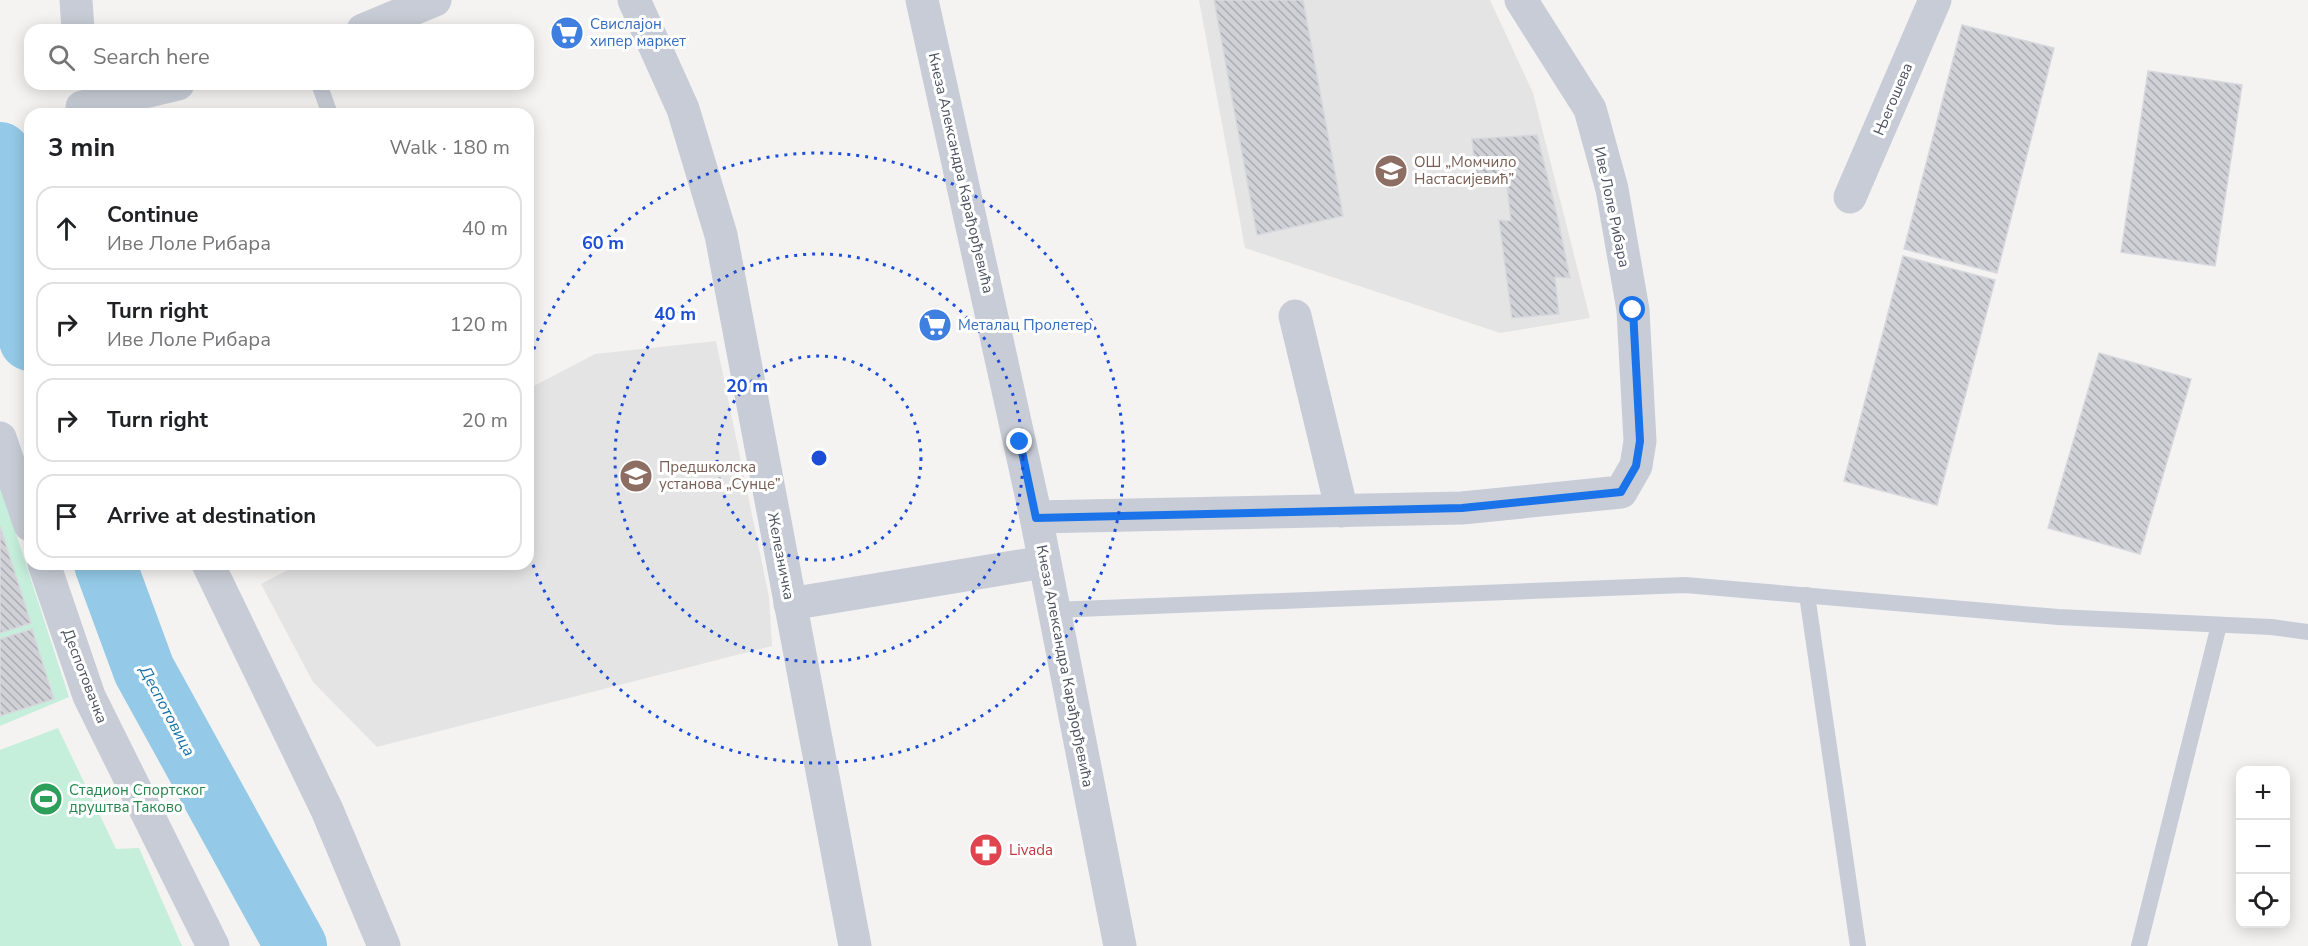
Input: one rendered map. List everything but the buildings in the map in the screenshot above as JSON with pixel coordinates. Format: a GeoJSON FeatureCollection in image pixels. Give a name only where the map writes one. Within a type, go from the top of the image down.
{"type":"FeatureCollection","features":[{"type":"Feature","properties":{"kind":"street"},"geometry":{"type":"LineString","coordinates":[[76,0],[78,24]]}},
{"type":"Feature","properties":{"kind":"street"},"geometry":{"type":"LineString","coordinates":[[377,24],[435,0]]}},
{"type":"Feature","properties":{"kind":"street","name":"Железничка"},"geometry":{"type":"LineString","coordinates":[[634,0],[682,109],[721,235],[855,946]]}},
{"type":"Feature","properties":{"kind":"street","name":"Кнеза Александра Карађорђевића"},"geometry":{"type":"LineString","coordinates":[[922,0],[1036,518],[1120,946]]}},
{"type":"Feature","properties":{"kind":"street","name":"Иве Лоле Рибара"},"geometry":{"type":"LineString","coordinates":[[1036,518],[1462,508],[1621,492],[1636,466],[1640,441],[1633,310],[1611,189],[1590,109],[1521,0]]}},
{"type":"Feature","properties":{"kind":"street","name":"Његошева"},"geometry":{"type":"LineString","coordinates":[[1850,197],[1935,0]]}},
{"type":"Feature","properties":{"kind":"street"},"geometry":{"type":"LineString","coordinates":[[82,102],[146,90]]}},
{"type":"Feature","properties":{"kind":"street"},"geometry":{"type":"LineString","coordinates":[[1295,316],[1342,511]]}},
{"type":"Feature","properties":{"kind":"street"},"geometry":{"type":"LineString","coordinates":[[0,438],[24,508]]}},
{"type":"Feature","properties":{"kind":"street"},"geometry":{"type":"LineString","coordinates":[[790,604],[1044,562]]}},
{"type":"Feature","properties":{"kind":"street","name":"Деспотовачка"},"geometry":{"type":"LineString","coordinates":[[46,570],[89,696],[213,946]]}},
{"type":"Feature","properties":{"kind":"street"},"geometry":{"type":"LineString","coordinates":[[211,570],[327,810],[384,946]]}},
{"type":"Feature","properties":{"kind":"lane"},"geometry":{"type":"LineString","coordinates":[[321,90],[328,108]]}},
{"type":"Feature","properties":{"kind":"lane"},"geometry":{"type":"LineString","coordinates":[[1053,610],[1685,585],[2058,617],[2271,627],[2308,632]]}},
{"type":"Feature","properties":{"kind":"lane"},"geometry":{"type":"LineString","coordinates":[[1807,595],[1858,946]]}},
{"type":"Feature","properties":{"kind":"lane"},"geometry":{"type":"LineString","coordinates":[[2139,946],[2219,625]]}},
{"type":"Feature","properties":{"kind":"shaded area","name":"ОШ „Момчило Настасијевић”"},"geometry":{"type":"Polygon","coordinates":[[[1199,0],[1490,0],[1533,93],[1590,318],[1500,333],[1245,248],[1199,0]]]}},
{"type":"Feature","properties":{"kind":"shaded area","name":"Предшколска установа „Сунце”"},"geometry":{"type":"Polygon","coordinates":[[[716,341],[769,597],[772,646],[377,747],[313,682],[261,584],[288,570],[534,570],[534,386],[595,354],[716,341]]]}},
{"type":"Feature","properties":{"kind":"green space"},"geometry":{"type":"Polygon","coordinates":[[[0,484],[24,558],[24,570],[28,570],[69,697],[0,726],[0,484]]]}},
{"type":"Feature","properties":{"kind":"green space","name":"Стадион Спортског друштва Таково"},"geometry":{"type":"Polygon","coordinates":[[[58,728],[116,849],[139,848],[182,946],[0,946],[0,750],[58,728]]]}},
{"type":"Feature","properties":{"kind":"waterway","name":"Деспотовица"},"geometry":{"type":"LineString","coordinates":[[0,153],[24,303]]}},
{"type":"Feature","properties":{"kind":"waterway","name":"Деспотовица"},"geometry":{"type":"LineString","coordinates":[[107,570],[144,670],[296,946]]}},
{"type":"Feature","properties":{"kind":"place","name":"Свислајон хипер маркет"},"geometry":{"type":"Point","coordinates":[567,33]}},
{"type":"Feature","properties":{"kind":"place","name":"ОШ „Момчило Настасијевић”"},"geometry":{"type":"Point","coordinates":[1391,171]}},
{"type":"Feature","properties":{"kind":"place","name":"Металац Пролетер"},"geometry":{"type":"Point","coordinates":[935,325]}},
{"type":"Feature","properties":{"kind":"place","name":"Предшколска установа „Сунце”"},"geometry":{"type":"Point","coordinates":[636,476]}},
{"type":"Feature","properties":{"kind":"place","name":"Стадион Спортског друштва Таково"},"geometry":{"type":"Point","coordinates":[46,799]}},
{"type":"Feature","properties":{"kind":"place","name":"Livada"},"geometry":{"type":"Point","coordinates":[986,850]}},
{"type":"Feature","properties":{"kind":"route"},"geometry":{"type":"LineString","coordinates":[[1020,442],[1036,518],[1462,508],[1621,492],[1636,466],[1640,441],[1633,310]]}}]}
